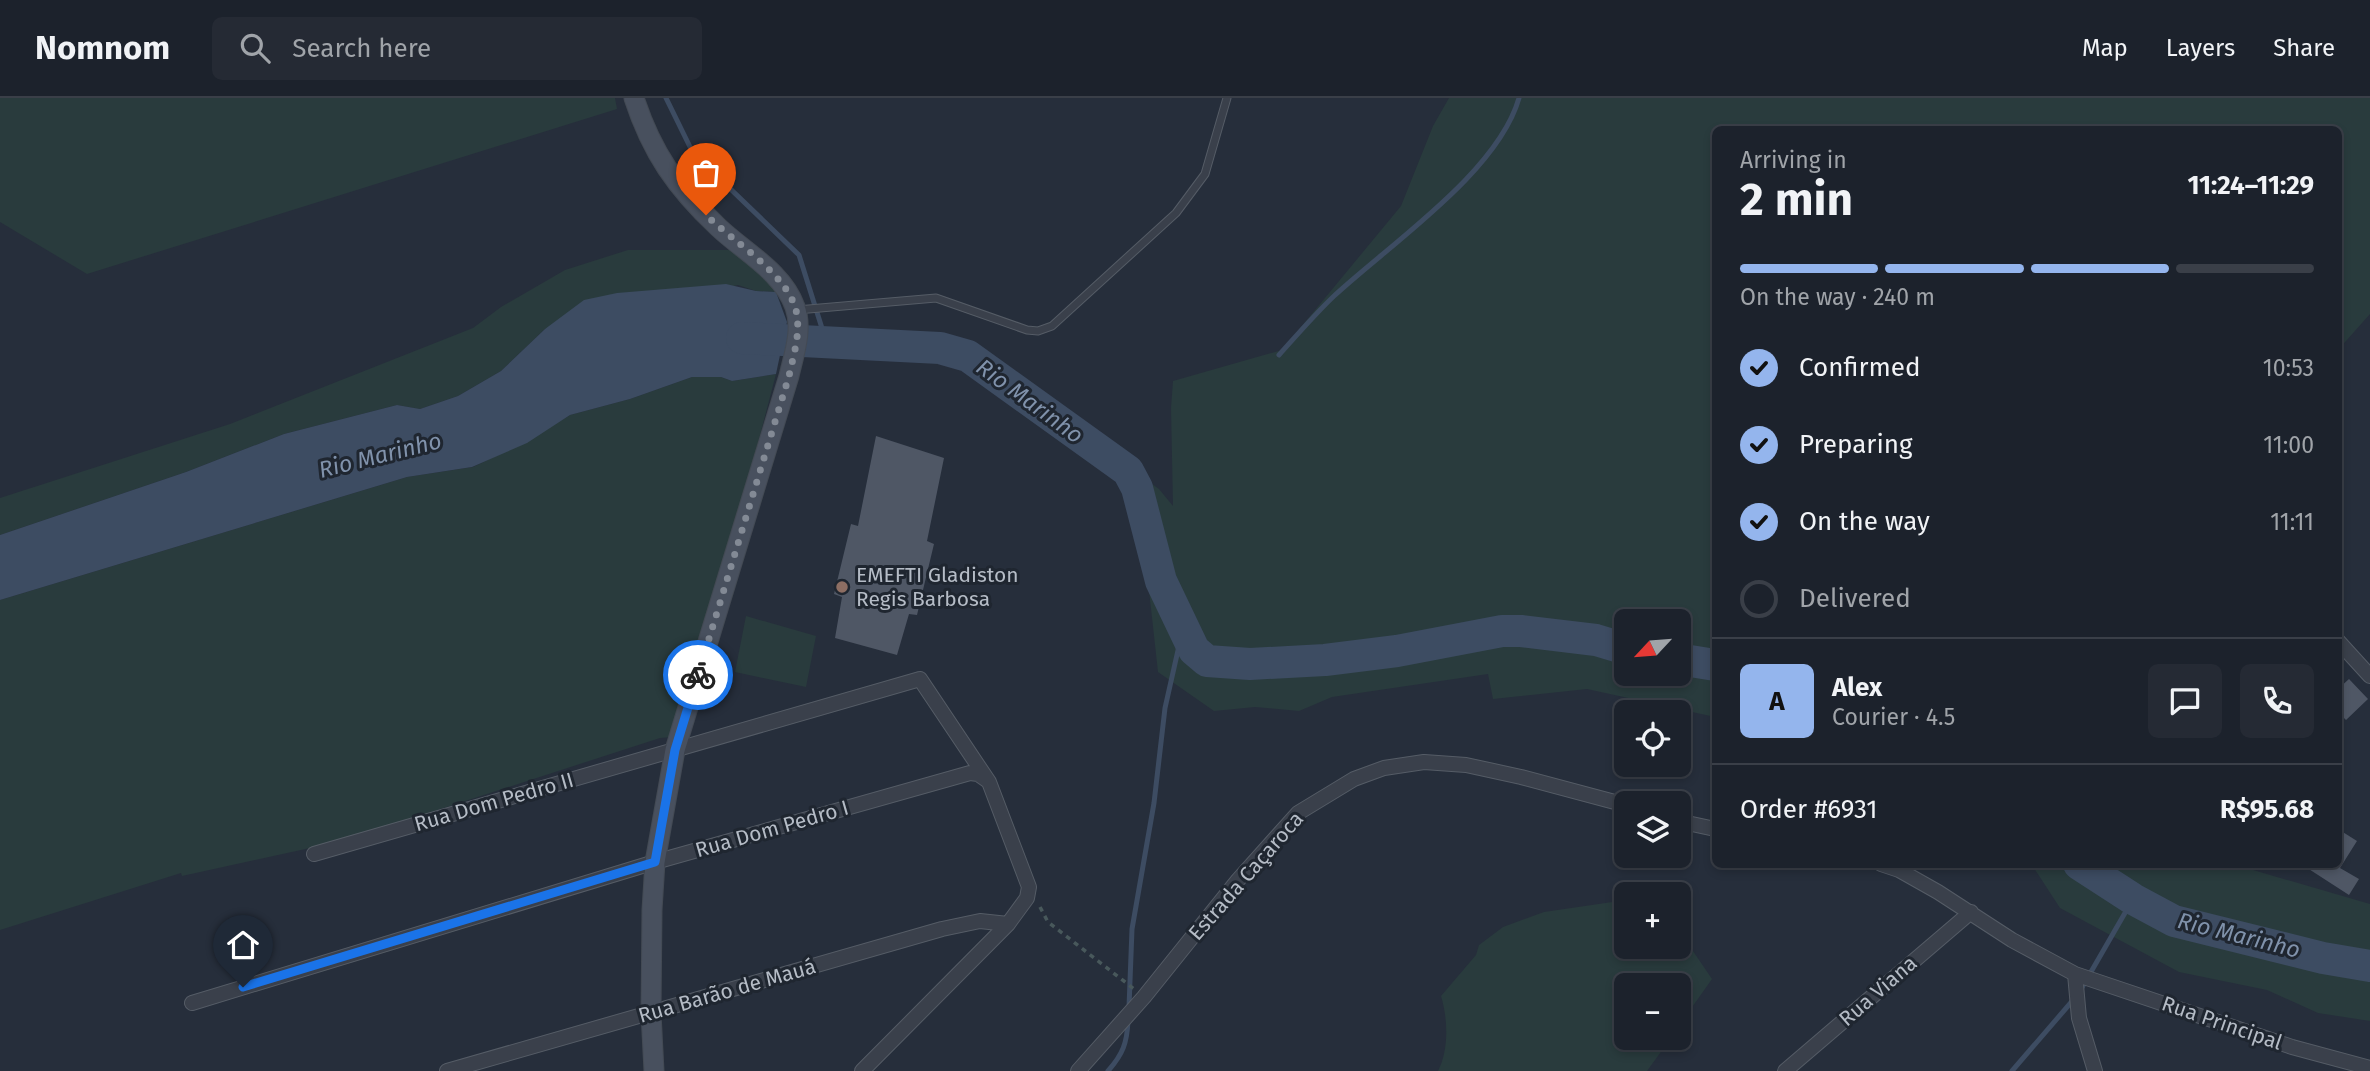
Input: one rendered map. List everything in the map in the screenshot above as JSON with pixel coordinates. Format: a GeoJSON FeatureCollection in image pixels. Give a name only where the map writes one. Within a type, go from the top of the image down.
{"type":"FeatureCollection","features":[{"type":"Feature","properties":{"kind":"main road"},"geometry":{"type":"LineString","coordinates":[[634,98],[644,129],[664,166],[692,201],[771,273],[788,293],[797,313],[797,335],[789,376],[675,750],[655,862],[651,1013],[654,1071]]}},
{"type":"Feature","properties":{"kind":"street"},"geometry":{"type":"LineString","coordinates":[[2342,645],[2370,676]]}},
{"type":"Feature","properties":{"kind":"street","name":"Rua Dom Pedro II"},"geometry":{"type":"LineString","coordinates":[[314,855],[920,679],[989,782]]}},
{"type":"Feature","properties":{"kind":"street","name":"Estrada Caçaroca"},"geometry":{"type":"LineString","coordinates":[[1078,1071],[1143,997],[1238,880],[1298,813],[1354,779],[1384,768],[1424,762],[1466,765],[1614,802]]}},
{"type":"Feature","properties":{"kind":"street","name":"Rua Dom Pedro I"},"geometry":{"type":"LineString","coordinates":[[192,1003],[655,862],[970,774],[984,777],[989,782]]}},
{"type":"Feature","properties":{"kind":"street"},"geometry":{"type":"LineString","coordinates":[[862,1071],[1008,924],[1027,898],[1029,887],[989,782]]}},
{"type":"Feature","properties":{"kind":"street"},"geometry":{"type":"LineString","coordinates":[[1691,823],[1712,827]]}},
{"type":"Feature","properties":{"kind":"street"},"geometry":{"type":"LineString","coordinates":[[1893,868],[2074,974],[2079,1018],[2095,1071]]}},
{"type":"Feature","properties":{"kind":"street","name":"Rua Viana"},"geometry":{"type":"LineString","coordinates":[[1785,1071],[1971,912]]}},
{"type":"Feature","properties":{"kind":"street","name":"Rua Barão de Mauá"},"geometry":{"type":"LineString","coordinates":[[447,1071],[963,923],[980,921],[1008,924]]}},
{"type":"Feature","properties":{"kind":"street","name":"Rua Principal"},"geometry":{"type":"LineString","coordinates":[[2074,974],[2292,1047],[2369,1065]]}},
{"type":"Feature","properties":{"kind":"lane"},"geometry":{"type":"LineString","coordinates":[[797,313],[936,298],[1027,330],[1038,331],[1052,326],[1176,213],[1205,174],[1227,98]]}},
{"type":"Feature","properties":{"kind":"path"},"geometry":{"type":"LineString","coordinates":[[1029,887],[1048,922],[1143,997]]}},
{"type":"Feature","properties":{"kind":"shaded area"},"geometry":{"type":"Polygon","coordinates":[[[0,98],[615,98],[617,109],[87,274],[0,222],[0,98]]]}},
{"type":"Feature","properties":{"kind":"shaded area"},"geometry":{"type":"Polygon","coordinates":[[[1449,98],[2370,98],[2370,314],[2342,346],[2342,126],[1712,126],[1712,716],[1691,712],[1691,700],[1637,700],[1587,689],[1493,699],[1488,674],[1332,697],[1299,711],[1255,707],[1214,711],[1158,672],[1142,527],[1123,463],[1159,489],[1173,506],[1173,381],[1282,350],[1401,206],[1433,126],[1449,98]]]}},
{"type":"Feature","properties":{"kind":"shaded area"},"geometry":{"type":"Polygon","coordinates":[[[628,250],[737,250],[772,283],[776,292],[756,291],[738,285],[545,329],[501,371],[458,396],[420,409],[397,405],[284,434],[186,472],[0,535],[0,498],[230,424],[473,328],[501,307],[565,270],[628,250]]]}},
{"type":"Feature","properties":{"kind":"shaded area"},"geometry":{"type":"Polygon","coordinates":[[[776,374],[713,615],[671,737],[660,738],[342,841],[182,876],[181,873],[0,930],[0,600],[407,477],[473,467],[527,441],[570,415],[630,399],[692,377],[721,377],[732,381],[776,374]]]}},
{"type":"Feature","properties":{"kind":"shaded area"},"geometry":{"type":"Polygon","coordinates":[[[746,616],[816,636],[806,687],[735,672],[746,616]]]}},
{"type":"Feature","properties":{"kind":"shaded area"},"geometry":{"type":"Polygon","coordinates":[[[2034,868],[2246,868],[2370,904],[2370,1021],[2318,1013],[2267,990],[2179,972],[2060,908],[2034,868]]]}},
{"type":"Feature","properties":{"kind":"shaded area"},"geometry":{"type":"Polygon","coordinates":[[[1614,902],[1614,959],[1691,959],[1691,948],[1712,979],[1691,1009],[1691,973],[1614,973],[1614,1050],[1662,1050],[1647,1071],[1438,1071],[1444,1054],[1446,1034],[1441,996],[1476,955],[1479,945],[1503,927],[1544,912],[1614,902]]]}},
{"type":"Feature","properties":{"kind":"water"},"geometry":{"type":"Polygon","coordinates":[[[726,284],[756,291],[776,292],[787,322],[776,374],[732,381],[721,377],[692,377],[630,399],[570,415],[527,443],[472,467],[407,477],[0,600],[0,535],[186,472],[284,434],[397,405],[420,409],[458,396],[501,371],[545,329],[584,300],[617,293],[726,284]]]}},
{"type":"Feature","properties":{"kind":"building"},"geometry":{"type":"Polygon","coordinates":[[[876,436],[944,458],[927,541],[934,544],[917,615],[909,614],[897,655],[835,638],[842,597],[834,594],[851,524],[858,526],[876,436]]]}},
{"type":"Feature","properties":{"kind":"building"},"geometry":{"type":"Polygon","coordinates":[[[2349,679],[2368,699],[2346,720],[2342,716],[2342,685],[2349,679]]]}},
{"type":"Feature","properties":{"kind":"building"},"geometry":{"type":"Polygon","coordinates":[[[2342,832],[2357,841],[2342,865],[2342,832]]]}},
{"type":"Feature","properties":{"kind":"building"},"geometry":{"type":"Polygon","coordinates":[[[2307,868],[2340,868],[2359,879],[2349,895],[2307,868]]]}},
{"type":"Feature","properties":{"kind":"waterway"},"geometry":{"type":"LineString","coordinates":[[666,98],[693,153],[799,255],[826,341]]}},
{"type":"Feature","properties":{"kind":"waterway"},"geometry":{"type":"LineString","coordinates":[[1279,355],[1334,296],[1412,230],[1466,179],[1489,153],[1507,126],[1519,98]]}},
{"type":"Feature","properties":{"kind":"waterway","name":"Rio Marinho"},"geometry":{"type":"LineString","coordinates":[[742,338],[940,348],[968,356],[1128,471],[1137,488],[1161,581],[1194,650],[1207,661],[1250,664],[1325,660],[1397,651],[1502,631],[1596,640],[1614,645]]}},
{"type":"Feature","properties":{"kind":"waterway"},"geometry":{"type":"LineString","coordinates":[[1129,1007],[1132,929],[1154,803],[1165,708],[1183,628]]}},
{"type":"Feature","properties":{"kind":"waterway","name":"Rio Marinho"},"geometry":{"type":"LineString","coordinates":[[1691,661],[1712,665]]}},
{"type":"Feature","properties":{"kind":"waterway","name":"Rio Marinho"},"geometry":{"type":"LineString","coordinates":[[2085,868],[2133,899],[2174,921],[2323,958],[2370,966]]}},
{"type":"Feature","properties":{"kind":"waterway"},"geometry":{"type":"LineString","coordinates":[[2080,991],[2133,899]]}},
{"type":"Feature","properties":{"kind":"waterway"},"geometry":{"type":"LineString","coordinates":[[2012,1071],[2074,999]]}},
{"type":"Feature","properties":{"kind":"waterway"},"geometry":{"type":"LineString","coordinates":[[1108,1071],[1123,1048],[1128,1021]]}},
{"type":"Feature","properties":{"kind":"way so far"},"geometry":{"type":"LineString","coordinates":[[698,675],[789,376],[798,320],[793,300],[771,273],[706,215]]}},
{"type":"Feature","properties":{"kind":"place","name":"EMEFTI Gladiston Regis Barbosa"},"geometry":{"type":"Point","coordinates":[842,587]}},
{"type":"Feature","properties":{"kind":"route"},"geometry":{"type":"LineString","coordinates":[[243,987],[655,862],[675,750],[698,675]]}}]}
